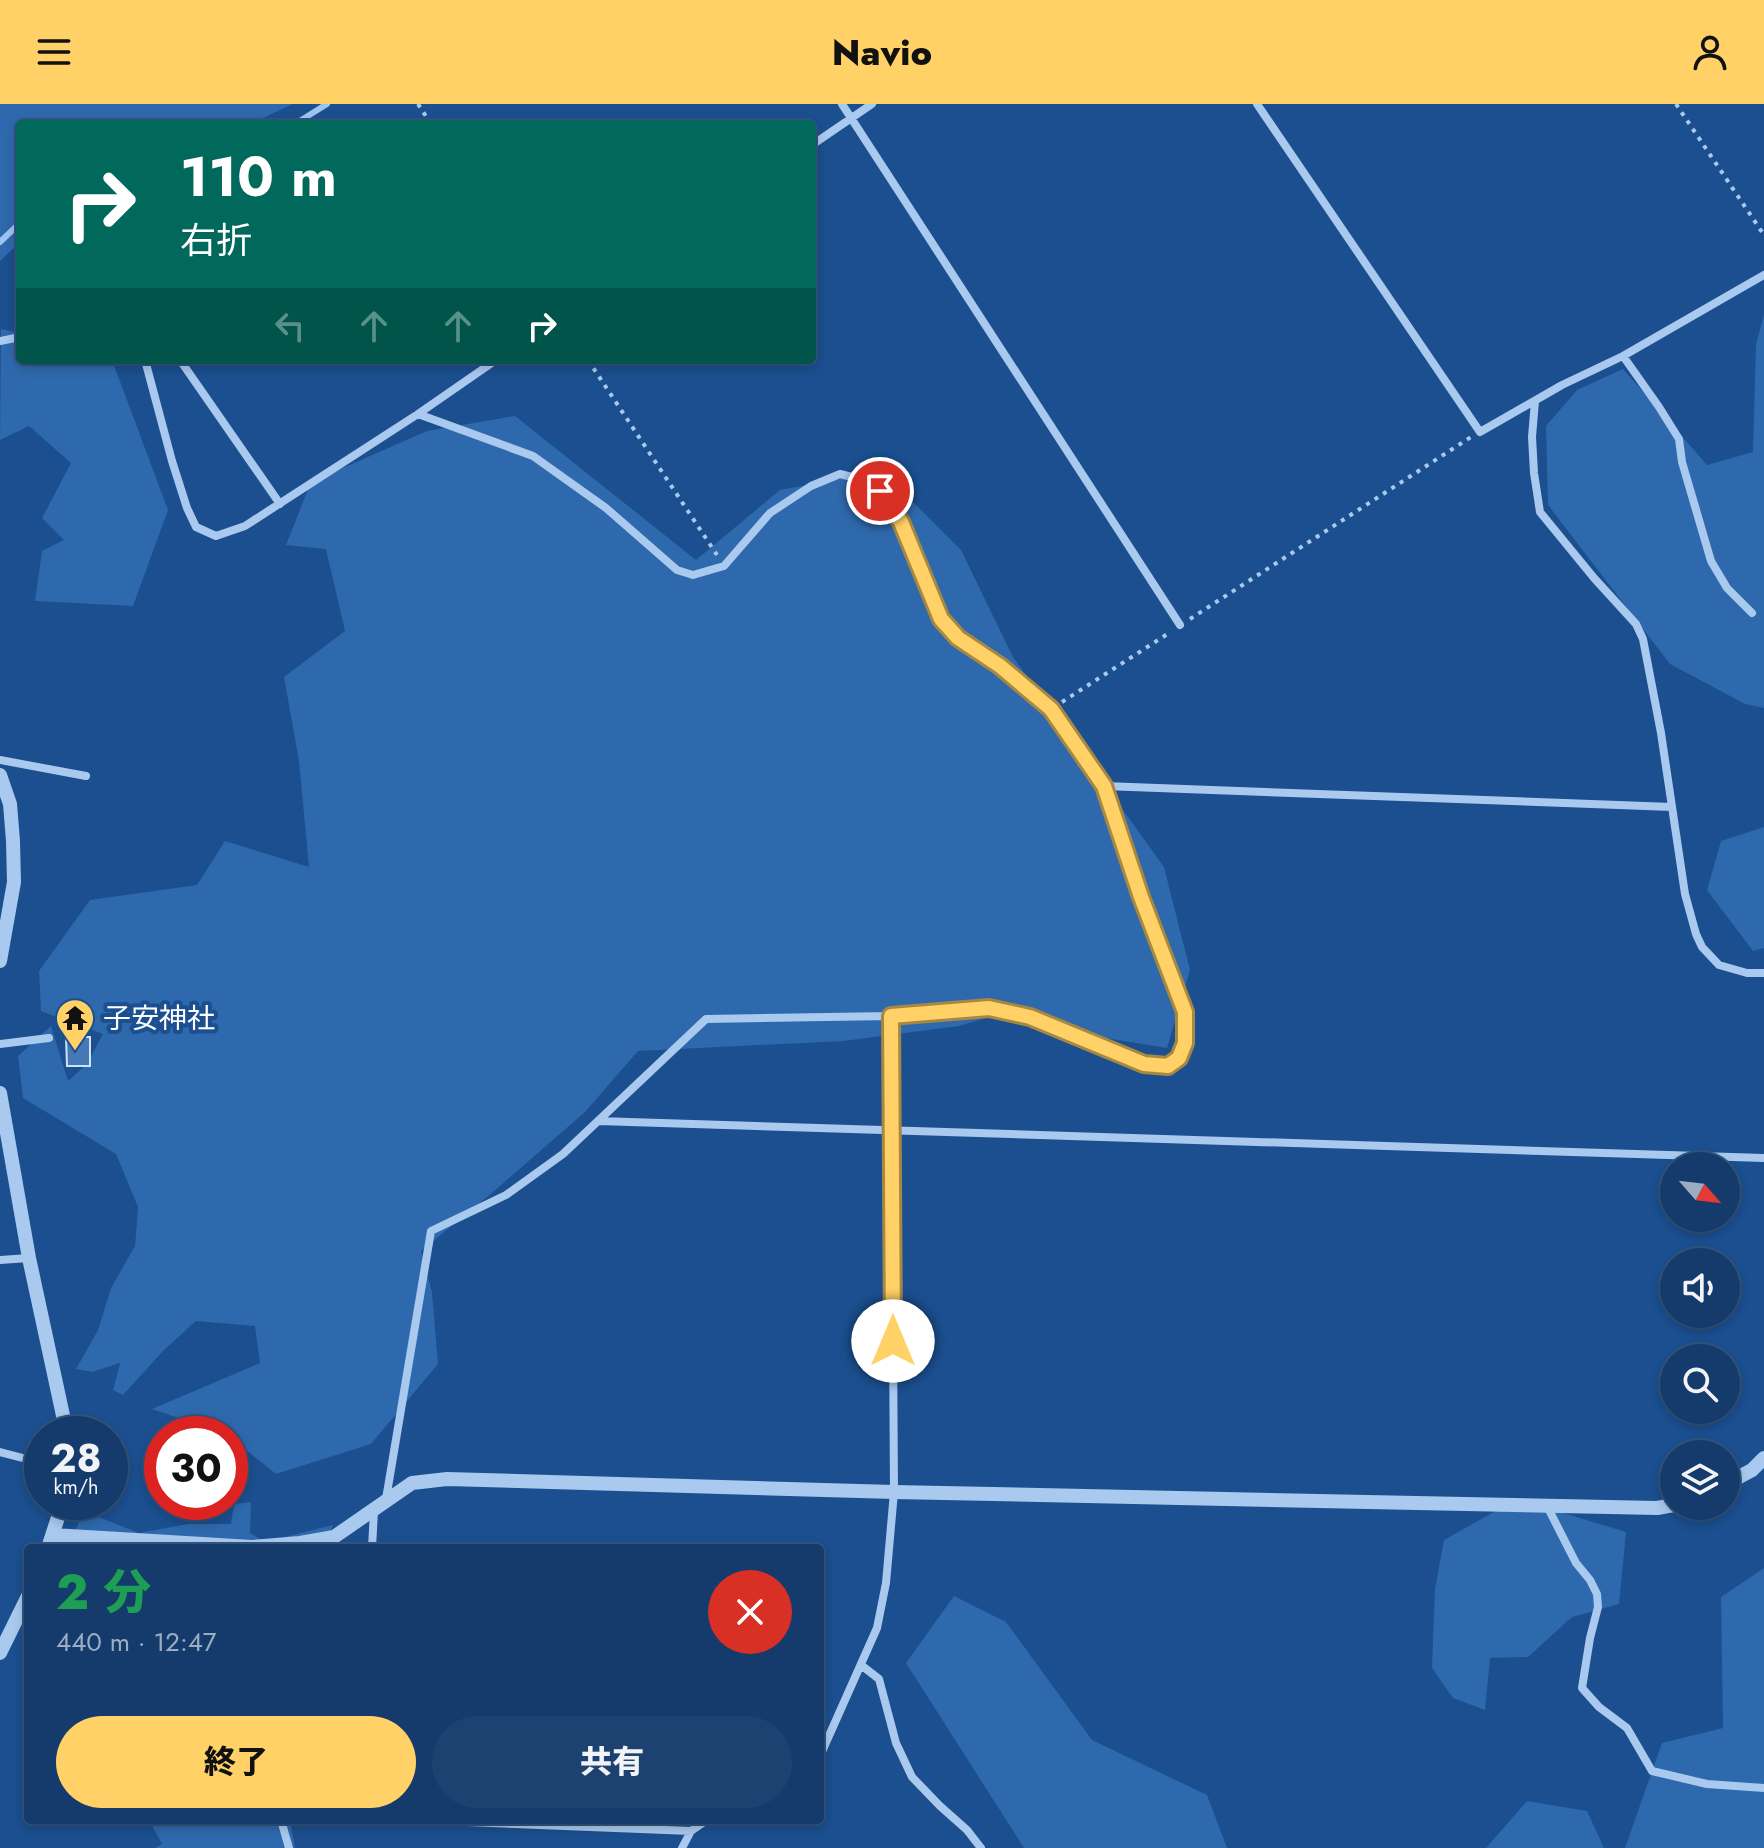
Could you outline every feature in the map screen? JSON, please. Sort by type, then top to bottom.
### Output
[{"type":"street","points":[[842,104],[1180,625]]},
{"type":"street","points":[[816,142],[872,104]]},
{"type":"street","points":[[1257,104],[1480,432],[1562,385],[1623,356],[1764,275]]},
{"type":"street","points":[[1623,356],[1679,439],[1682,462],[1711,561],[1727,588],[1752,613]]},
{"type":"street","points":[[146,364],[187,508],[196,527],[216,536],[245,526],[490,364]]},
{"type":"street","points":[[183,364],[280,504]]},
{"type":"street","points":[[1535,401],[1532,437],[1540,512],[1636,624],[1643,639],[1661,733],[1685,894],[1696,934],[1702,947],[1719,965],[1747,973],[1764,973]]},
{"type":"street","points":[[373,1544],[431,1231],[506,1195],[563,1154],[706,1019],[891,1016],[989,1008],[1030,1017],[1144,1064],[1168,1066],[1179,1058],[1185,1043],[1185,1012],[1141,897],[1104,786],[1051,709],[1000,666],[958,638],[941,619],[901,522],[880,491],[860,479],[840,474],[811,486],[770,513],[724,566],[693,575],[677,570],[606,508],[533,456],[418,414]]},
{"type":"street","points":[[0,760],[86,776]]},
{"type":"street","points":[[0,775],[13,841],[14,882],[0,961]]},
{"type":"street","points":[[1104,786],[1672,807]]},
{"type":"street","points":[[824,1747],[877,1628],[886,1583],[894,1492],[891,1016]]},
{"type":"street","points":[[0,1044],[49,1038]]},
{"type":"street","points":[[0,1093],[29,1258],[63,1416]]},
{"type":"street","points":[[598,1121],[1764,1158]]},
{"type":"street","points":[[0,1260],[29,1258]]},
{"type":"street","points":[[0,1452],[24,1458]]},
{"type":"street","points":[[1740,1476],[1764,1458]]},
{"type":"street","points":[[288,1544],[334,1537],[412,1483],[447,1479],[894,1492],[1660,1507]]},
{"type":"street","points":[[1547,1506],[1576,1563],[1597,1594],[1598,1607],[1582,1688],[1599,1707],[1627,1728],[1652,1771],[1707,1784],[1764,1788]]},
{"type":"street","points":[[58,1520],[51,1542],[131,1544]]},
{"type":"street","points":[[0,1653],[24,1604]]},
{"type":"street","points":[[861,1665],[879,1679],[896,1743],[912,1777],[967,1830],[981,1848]]},
{"type":"street","points":[[282,1824],[289,1848]]},
{"type":"street","points":[[517,1824],[691,1831]]},
{"type":"street","points":[[682,1848],[691,1831],[701,1824]]},
{"type":"path","points":[[1676,104],[1764,235]]},
{"type":"path","points":[[591,364],[724,566]]},
{"type":"path","points":[[1051,709],[1480,432]]},
{"type":"shaded area","points":[[0,104],[293,104],[259,120],[16,120],[16,246],[0,261]]},
{"type":"shaded area","points":[[1764,315],[1764,708],[1745,704],[1670,664],[1548,505],[1546,426],[1577,390],[1623,369],[1707,465],[1753,452],[1756,344]]},
{"type":"shaded area","points":[[1,329],[16,332],[16,364],[113,364],[168,510],[133,606],[35,601],[42,551],[64,540],[42,518],[71,463],[29,426],[0,440]]},
{"type":"shaded area","points":[[515,416],[696,560],[780,490],[882,471],[961,550],[1013,657],[1164,867],[1190,970],[1167,1048],[1081,1034],[1016,1009],[959,1026],[843,1041],[638,1051],[585,1112],[421,1251],[432,1292],[438,1364],[371,1444],[276,1474],[248,1451],[248,1416],[172,1416],[152,1409],[260,1363],[255,1326],[196,1321],[163,1351],[123,1395],[113,1390],[120,1363],[92,1372],[76,1369],[98,1330],[111,1288],[135,1246],[138,1207],[116,1154],[23,1098],[18,1056],[51,1026],[68,1081],[87,1064],[103,1034],[41,1011],[39,971],[90,900],[197,885],[225,841],[309,867],[299,761],[284,677],[345,631],[326,549],[286,545],[311,482],[427,431]]},
{"type":"shaded area","points":[[1764,827],[1764,948],[1753,951],[1707,890],[1721,841]]},
{"type":"shaded area","points":[[1517,1499],[1626,1532],[1619,1604],[1572,1617],[1528,1657],[1490,1658],[1485,1710],[1453,1698],[1432,1668],[1435,1589],[1444,1540]]},
{"type":"shaded area","points":[[248,1502],[251,1502],[250,1533],[265,1542],[333,1525],[326,1544],[71,1544],[80,1520],[106,1520],[139,1533],[188,1524],[231,1524],[232,1520],[248,1520]]},
{"type":"shaded area","points":[[1764,1568],[1764,1848],[1625,1848],[1662,1743],[1723,1728],[1721,1597]]},
{"type":"shaded area","points":[[954,1596],[1006,1622],[1092,1740],[1207,1795],[1227,1848],[1024,1848],[906,1663]]},
{"type":"shaded area","points":[[1527,1801],[1587,1811],[1604,1848],[1486,1848]]},
{"type":"shaded area","points":[[151,1824],[291,1824],[295,1848],[155,1848],[162,1844]]},
{"type":"building","points":[[66,1037],[90,1037],[90,1066],[67,1066]]},
{"type":"waterway","points":[[301,120],[327,104]]},
{"type":"waterway","points":[[0,242],[16,227]]},
{"type":"place","name":"子安神社","points":[[75,1052]]},
{"type":"route","points":[[880,491],[901,522],[941,619],[958,638],[1000,666],[1051,709],[1104,786],[1141,897],[1185,1012],[1185,1043],[1179,1058],[1168,1066],[1144,1064],[1030,1017],[989,1008],[891,1016],[893,1341]]}]
